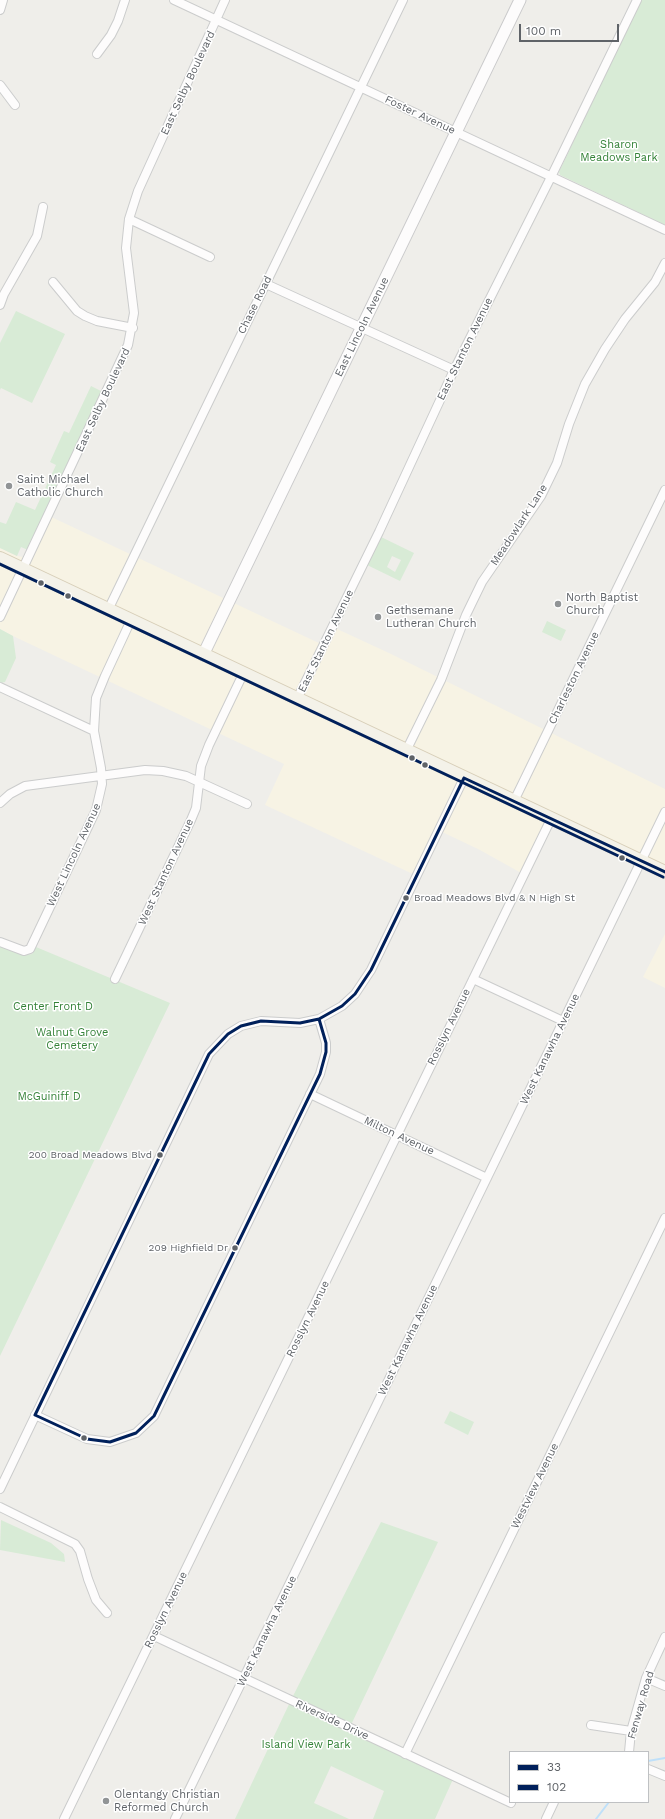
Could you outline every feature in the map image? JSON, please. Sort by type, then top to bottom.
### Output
[{"type":"main road","name":"East Lincoln Avenue","points":[[203,655],[520,0]]},
{"type":"main road","points":[[0,558],[665,872]]},
{"type":"street","points":[[0,10],[3,0]]},
{"type":"street","points":[[97,54],[111,35],[118,21],[125,0]]},
{"type":"street","name":"Foster Avenue","points":[[174,0],[665,230]]},
{"type":"street","name":"East Selby Boulevard","points":[[0,617],[122,362],[133,328],[134,313],[126,248],[129,219],[138,191],[225,0]]},
{"type":"street","name":"Chase Road","points":[[108,610],[403,0]]},
{"type":"street","name":"East Stanton Avenue","points":[[297,699],[376,538],[454,370],[551,177],[637,0]]},
{"type":"street","points":[[0,85],[15,105]]},
{"type":"street","points":[[0,305],[4,294],[37,236],[43,207]]},
{"type":"street","points":[[129,219],[210,257]]},
{"type":"street","name":"Meadowlark Lane","points":[[406,751],[441,680],[466,615],[482,582],[537,502],[548,483],[557,463],[569,424],[585,384],[605,349],[625,319],[655,282],[665,263]]},
{"type":"street","points":[[53,282],[77,311],[85,316],[97,321],[133,328]]},
{"type":"street","points":[[266,284],[454,370]]},
{"type":"street","name":"Charleston Avenue","points":[[514,801],[665,490]]},
{"type":"street","name":"West Lincoln Avenue","points":[[0,942],[24,951],[30,949],[96,810],[101,791],[101,776],[94,731],[94,715],[100,687],[130,620]]},
{"type":"street","name":"West Stanton Avenue","points":[[115,979],[191,820],[196,808],[198,781],[201,766],[209,745],[243,674]]},
{"type":"street","points":[[0,687],[94,731]]},
{"type":"street","points":[[0,803],[10,794],[25,786],[144,770],[163,771],[198,781],[247,804]]},
{"type":"street","points":[[0,1489],[209,1054],[228,1034],[249,1023],[261,1021],[300,1022],[319,1019],[349,1000],[367,978],[464,778]]},
{"type":"street","name":"West Kanawha Avenue","points":[[175,1819],[665,812]]},
{"type":"street","name":"Rosslyn Avenue","points":[[64,1819],[551,819]]},
{"type":"street","points":[[473,979],[563,1022]]},
{"type":"street","points":[[35,1415],[87,1440],[110,1442],[136,1433],[154,1416],[310,1094],[323,1063],[326,1052],[324,1033],[319,1019]]},
{"type":"street","name":"Milton Avenue","points":[[310,1094],[487,1178]]},
{"type":"street","name":"Westview Avenue","points":[[405,1754],[665,1218]]},
{"type":"street","points":[[0,1507],[75,1544],[80,1551],[96,1600],[107,1613]]},
{"type":"street","name":"Riverside Drive","points":[[154,1636],[509,1802]]},
{"type":"street","name":"Fenway Road","points":[[629,1751],[631,1731],[646,1678],[665,1637]]},
{"type":"street","points":[[646,1678],[665,1686]]},
{"type":"street","points":[[591,1726],[631,1731]]},
{"type":"street","points":[[649,1770],[665,1776]]},
{"type":"street","points":[[546,1819],[554,1803]]},
{"type":"shaded area","points":[[45,514],[323,645],[335,628],[389,653],[665,789],[665,873],[550,818],[523,874],[480,850],[438,830],[415,875],[265,805],[284,764],[0,629],[0,548],[17,556],[23,557]]},
{"type":"shaded area","points":[[665,934],[665,988],[643,977]]},
{"type":"green space","name":"Sharon Meadows Park","points":[[641,0],[665,0],[665,225],[560,175],[559,172]]},
{"type":"green space","points":[[16,311],[65,334],[32,403],[1,388],[0,390],[0,343]]},
{"type":"green space","points":[[91,386],[103,392],[28,550],[21,547],[17,556],[0,548],[0,522],[6,524],[16,502],[35,510],[56,465],[50,462],[64,431],[69,433]]},
{"type":"green space","points":[[379,536],[414,553],[400,581],[365,564]],"holes":[[[392,556],[401,560],[395,572],[387,567]]]},
{"type":"green space","points":[[547,621],[566,630],[561,641],[542,632]]},
{"type":"green space","points":[[0,629],[13,636],[16,658],[5,682],[0,683]]},
{"type":"green space","name":"Walnut Grove Cemetery","points":[[0,945],[24,955],[32,954],[36,947],[170,1003],[0,1356]]},
{"type":"green space","points":[[450,1411],[474,1422],[468,1435],[444,1423]]},
{"type":"green space","points":[[1,1520],[51,1543],[64,1554],[65,1562],[0,1550]]},
{"type":"green space","name":"Island View Park","points":[[381,1522],[438,1542],[350,1727],[454,1777],[435,1819],[373,1819],[384,1791],[331,1766],[314,1803],[349,1819],[235,1819],[291,1700]]},
{"type":"waterway","points":[[649,1761],[665,1758]]},
{"type":"waterway","points":[[596,1819],[608,1803]]},
{"type":"transit line","name":"102","points":[[0,564],[663,877]]},
{"type":"transit line","name":"33","points":[[464,778],[665,872]]},
{"type":"transit line","name":"33","points":[[35,1415],[209,1054],[228,1034],[241,1026],[261,1021],[300,1023],[319,1019],[342,1006],[355,994],[371,970],[464,778]]},
{"type":"transit line","name":"33","points":[[35,1415],[87,1439],[110,1442],[136,1433],[154,1416],[320,1074],[326,1052],[326,1043],[319,1019]]},
{"type":"place","name":"Saint Michael Catholic Church","points":[[9,486]]},
{"type":"place","name":"North Baptist Church","points":[[558,604]]},
{"type":"place","name":"Gethsemane Lutheran Church","points":[[378,617]]},
{"type":"place","name":"Broad Meadows Blvd & N High St","points":[[406,898]]},
{"type":"place","name":"200 Broad Meadows Blvd","points":[[160,1155]]},
{"type":"place","name":"209 Highfield Dr","points":[[235,1248]]},
{"type":"place","name":"Olentangy Christian Reformed Church","points":[[106,1801]]},
{"type":"park label","name":"Center Front D","points":[[53,1007]]},
{"type":"park label","name":"McGuiniff D","points":[[49,1097]]}]
